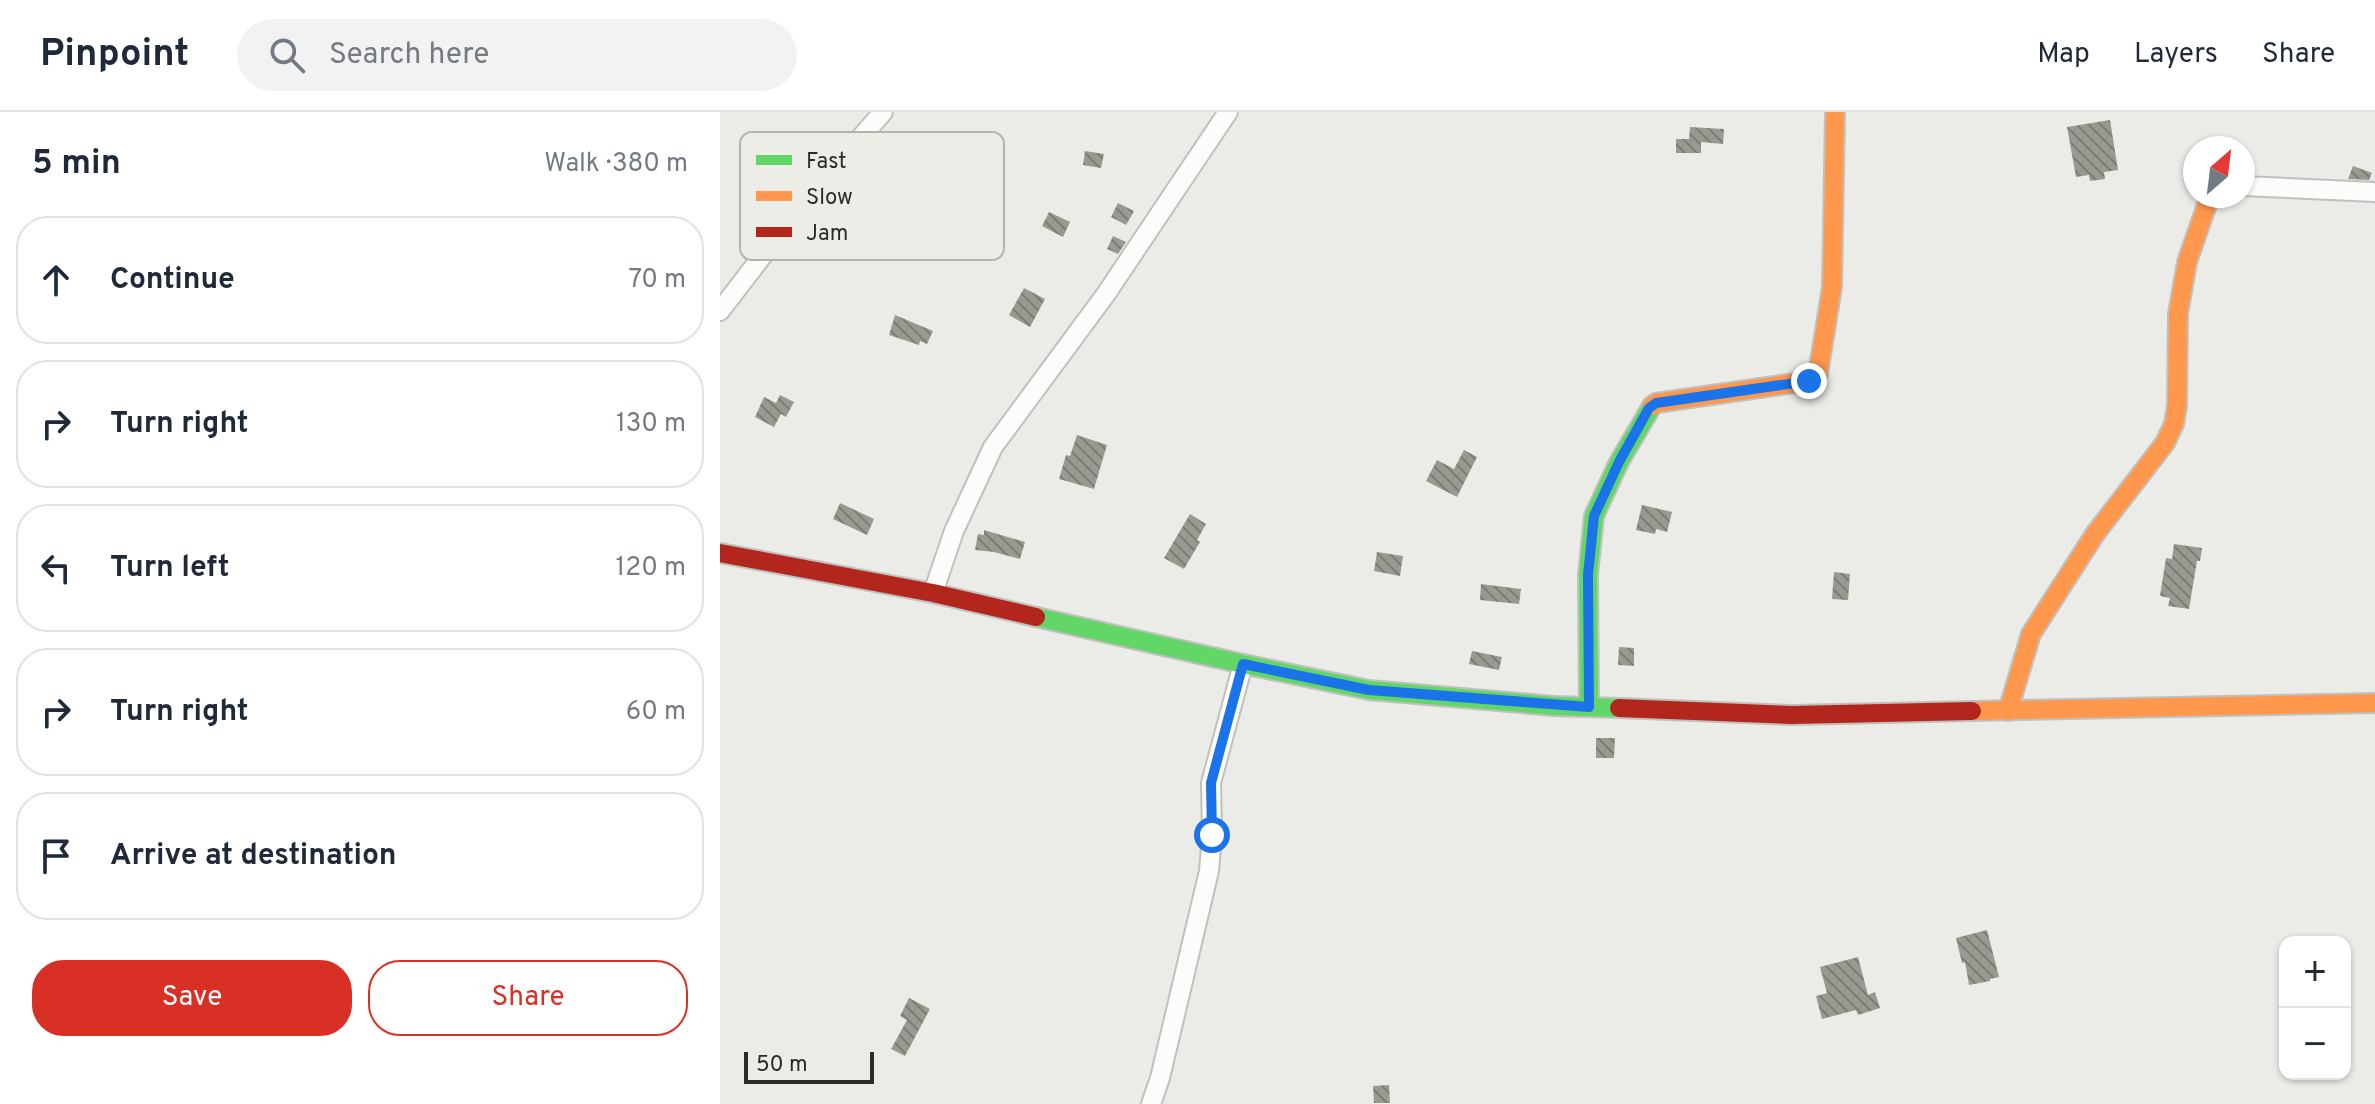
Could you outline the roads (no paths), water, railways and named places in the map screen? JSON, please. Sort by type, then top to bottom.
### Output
[{"type":"street","points":[[866,132],[883,112]]},
{"type":"street","points":[[933,593],[954,531],[993,447],[1106,294],[1228,112]]},
{"type":"street","points":[[1589,707],[1588,575],[1594,516],[1649,408],[1656,403],[1809,381],[1818,374],[1832,287],[1835,112]]},
{"type":"street","points":[[2255,187],[2375,192]]},
{"type":"street","points":[[2008,711],[2031,634],[2095,534],[2165,443],[2174,424],[2178,314],[2187,262],[2206,208]]},
{"type":"street","points":[[720,311],[759,260]]},
{"type":"street","points":[[720,553],[933,593],[1369,690],[1589,707],[1792,715],[2375,703]]},
{"type":"street","points":[[1151,1104],[1160,1078],[1206,884],[1212,835],[1211,783],[1243,664]]}]
